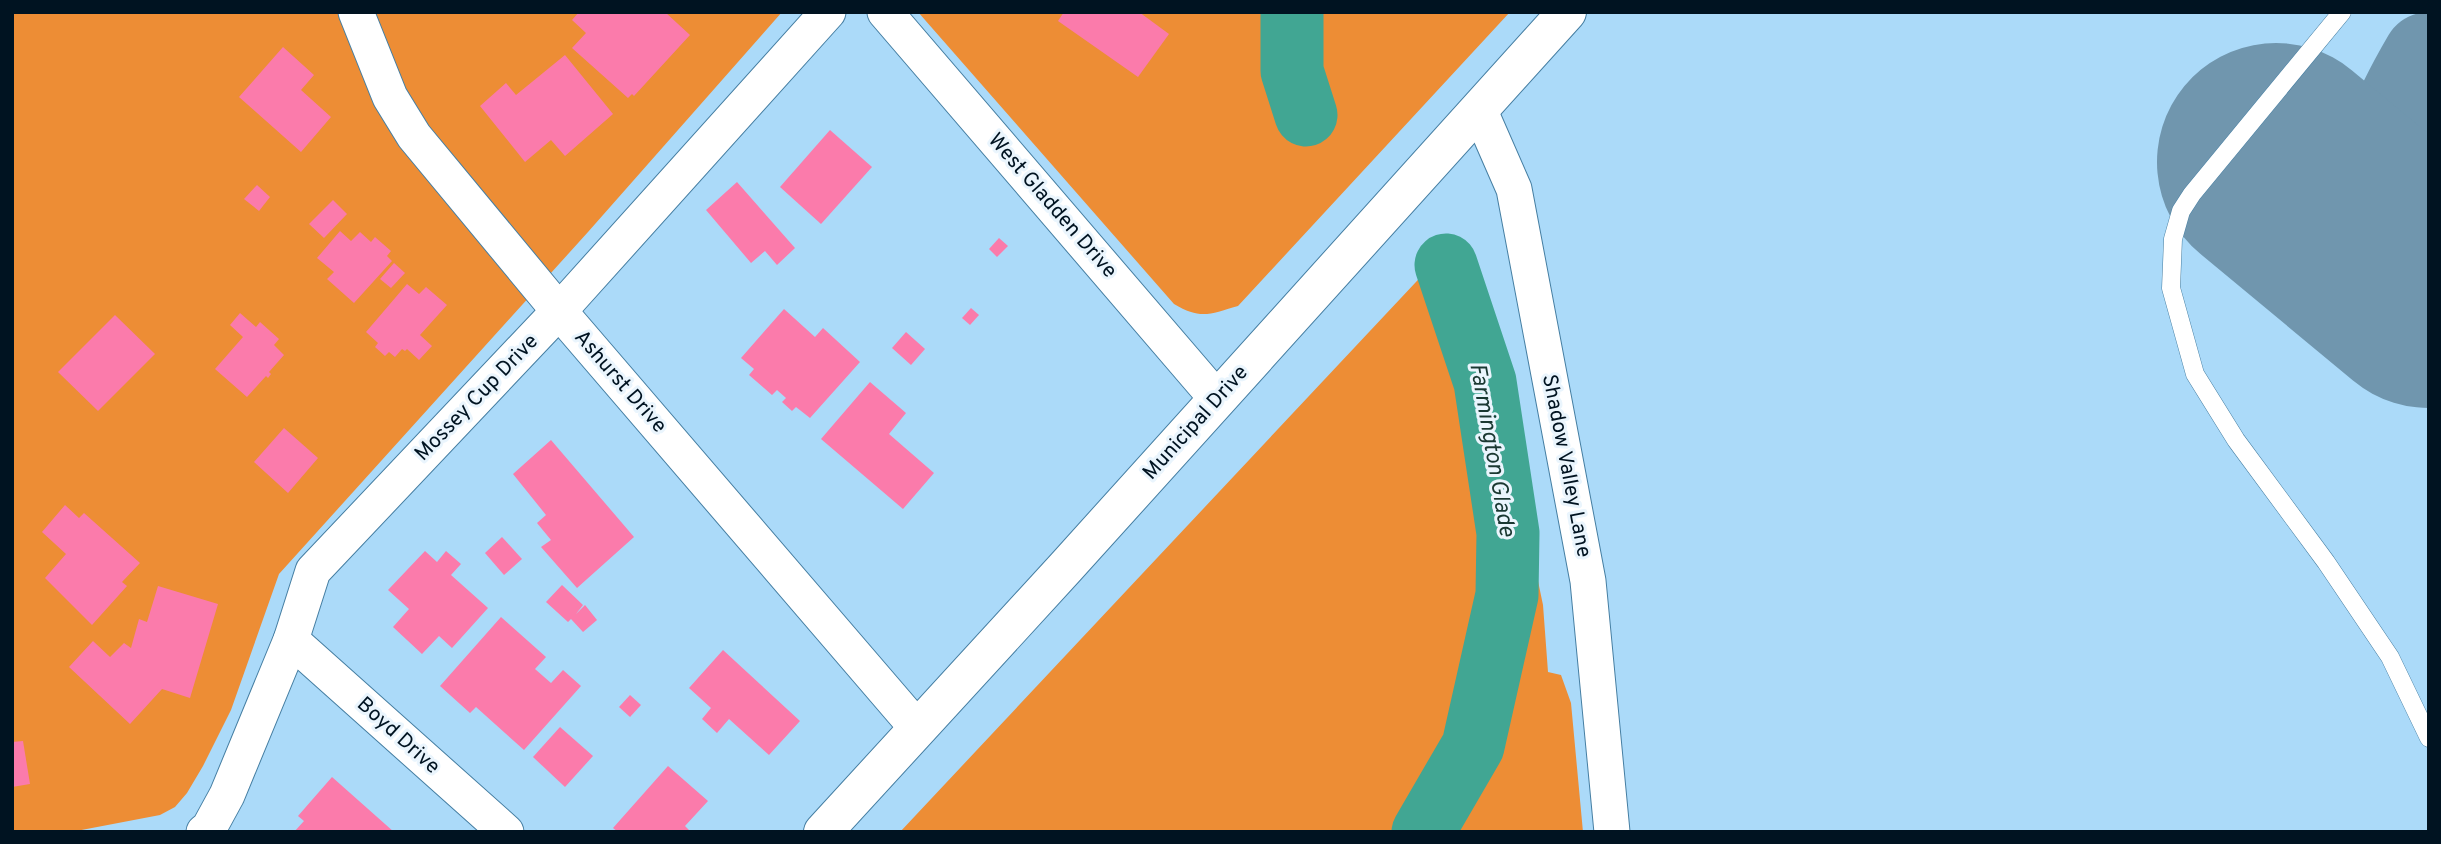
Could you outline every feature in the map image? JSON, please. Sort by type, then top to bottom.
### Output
[{"type":"main road","name":"Municipal Drive","points":[[823,832],[1218,400],[1567,12]]},
{"type":"street","name":"Ashurst Drive","points":[[356,12],[390,97],[414,136],[559,311],[918,729]]},
{"type":"street","name":"Mossey Cup Drive","points":[[204,832],[209,828],[227,795],[291,640],[313,571],[559,311],[828,12]]},
{"type":"street","name":"West Gladden Drive","points":[[885,12],[1218,400]]},
{"type":"street","name":"Shadow Valley Lane","points":[[1479,109],[1514,189],[1588,581],[1612,832]]},
{"type":"street","name":"Boyd Drive","points":[[291,640],[506,832]]},
{"type":"lane","points":[[2342,12],[2209,173],[2181,211],[2173,239],[2171,288],[2195,374],[2236,440],[2326,562],[2390,657],[2429,738]]},
{"type":"shaded area","points":[[12,12],[782,12],[588,232],[279,574],[231,710],[203,766],[175,807],[160,815],[71,832],[12,832]]},
{"type":"shaded area","points":[[918,12],[1284,12],[1285,60],[1300,118],[1313,112],[1304,84],[1304,59],[1297,12],[1510,12],[1238,306],[1199,314],[1174,304]]},
{"type":"shaded area","points":[[1446,250],[1475,279],[1543,605],[1548,672],[1561,675],[1571,703],[1583,832],[1435,832],[1479,759],[1500,682],[1515,591],[1519,547],[1487,371],[1472,307],[1462,277],[1450,261],[1441,271],[1484,441],[1500,529],[1500,576],[1492,631],[1465,740],[1405,832],[900,832]]},
{"type":"building","points":[[579,12],[665,12],[690,35],[634,96],[632,94],[628,98],[572,48],[586,33],[572,20]]},
{"type":"building","points":[[1064,12],[1139,12],[1169,34],[1138,77],[1058,21]]},
{"type":"building","points":[[283,47],[314,75],[301,90],[331,117],[301,152],[239,97]]},
{"type":"building","points":[[565,55],[613,114],[565,156],[551,140],[525,162],[480,106],[506,83],[516,95]]},
{"type":"building","points":[[830,130],[872,167],[821,224],[780,187]]},
{"type":"building","points":[[737,182],[795,248],[777,265],[765,251],[751,263],[706,210]]},
{"type":"building","points":[[257,185],[270,197],[259,211],[244,199]]},
{"type":"building","points":[[333,200],[347,214],[324,238],[309,224]]},
{"type":"building","points":[[340,231],[351,241],[360,232],[371,242],[375,237],[391,251],[387,256],[392,261],[354,303],[327,279],[334,272],[317,258]]},
{"type":"building","points":[[999,238],[1008,246],[997,257],[989,249]]},
{"type":"building","points":[[394,263],[405,273],[391,288],[380,279]]},
{"type":"building","points":[[407,284],[419,294],[426,287],[447,305],[420,335],[432,346],[419,360],[407,349],[402,349],[395,357],[389,352],[385,356],[375,347],[378,343],[366,332]]},
{"type":"building","points":[[971,308],[979,315],[970,325],[962,318]]},
{"type":"building","points":[[784,309],[815,337],[823,328],[860,362],[810,418],[796,407],[792,411],[782,402],[786,398],[777,390],[772,395],[749,375],[754,369],[741,358]]},
{"type":"building","points":[[240,313],[256,327],[260,322],[279,339],[274,345],[284,355],[269,372],[271,374],[268,378],[266,376],[247,397],[215,369],[243,337],[230,325]]},
{"type":"building","points":[[115,315],[155,354],[98,411],[58,372]]},
{"type":"building","points":[[906,332],[925,349],[911,365],[892,348]]},
{"type":"building","points":[[870,382],[906,413],[889,434],[934,473],[903,509],[821,439]]},
{"type":"building","points":[[284,428],[318,458],[288,493],[254,462]]},
{"type":"building","points":[[551,440],[634,537],[577,588],[541,547],[551,540],[537,523],[546,515],[513,474]]},
{"type":"building","points":[[65,505],[79,518],[84,513],[140,563],[122,582],[127,586],[92,625],[45,578],[66,554],[42,532]]},
{"type":"building","points":[[502,537],[522,559],[504,575],[485,553]]},
{"type":"building","points":[[425,551],[437,562],[446,551],[461,564],[451,575],[488,608],[452,648],[439,636],[422,654],[393,627],[409,609],[388,590]]},
{"type":"building","points":[[562,585],[583,605],[576,614],[585,605],[597,620],[583,632],[571,619],[568,622],[546,602]]},
{"type":"building","points":[[158,586],[218,604],[190,698],[162,689],[130,724],[69,667],[93,641],[110,657],[124,643],[131,648],[139,619],[147,622]]},
{"type":"building","points":[[501,617],[546,657],[535,669],[551,683],[563,670],[581,686],[524,750],[476,707],[470,713],[440,686]]},
{"type":"building","points":[[723,650],[800,721],[769,755],[729,719],[717,733],[702,719],[711,708],[689,688]]},
{"type":"building","points":[[630,695],[641,705],[630,717],[619,707]]},
{"type":"building","points":[[560,727],[593,756],[565,787],[533,757]]},
{"type":"building","points":[[23,741],[30,784],[12,787],[12,742]]},
{"type":"building","points":[[668,766],[708,801],[685,826],[691,832],[618,832],[613,828]]},
{"type":"building","points":[[332,777],[394,832],[294,832],[304,821],[298,816]]},
{"type":"waterway","name":"Farmington Glade","points":[[1292,12],[1292,71],[1306,115]]},
{"type":"waterway","name":"Farmington Glade","points":[[1423,832],[1473,746],[1507,595],[1508,533],[1485,382],[1446,265]]},
{"type":"taxiway","points":[[2429,59],[2409,95],[2391,138],[2384,160],[2379,203],[2383,222],[2397,247],[2429,282]]},
{"type":"runway","points":[[2276,162],[2429,289]]}]
